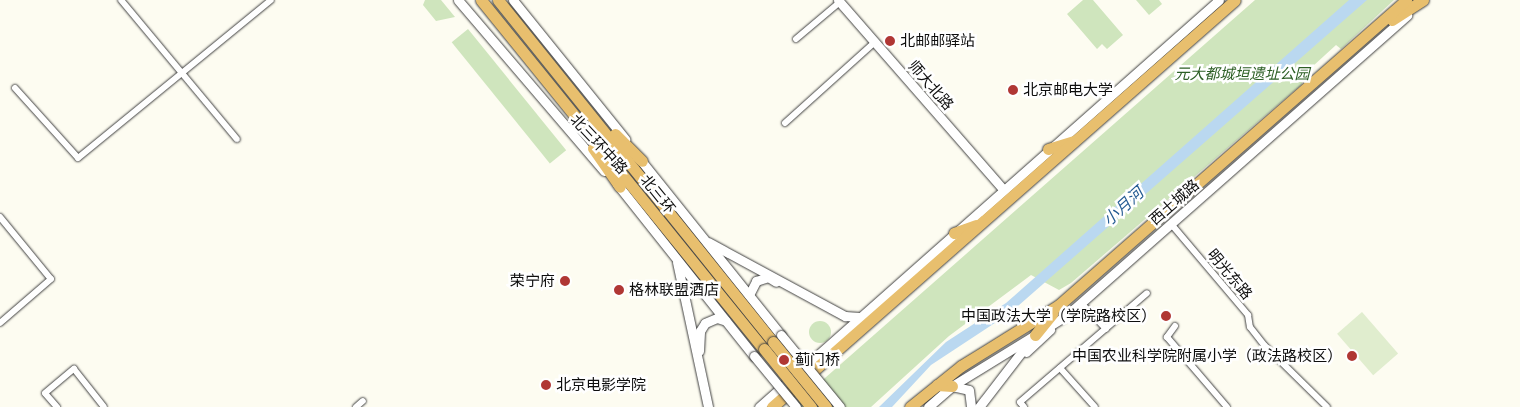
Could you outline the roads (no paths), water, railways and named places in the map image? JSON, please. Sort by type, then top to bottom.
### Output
[{"type":"highway","name":"北三环","points":[[481,0],[768,345],[826,407]]},
{"type":"highway","name":"北三环","points":[[498,0],[573,92],[768,345],[811,407]]},
{"type":"highway","points":[[772,407],[1235,0]]},
{"type":"highway","points":[[910,407],[936,385],[1059,305],[1366,38],[1406,0]]},
{"type":"highway","points":[[1366,38],[1424,0]]},
{"type":"highway","points":[[533,63],[620,187]]},
{"type":"highway","points":[[573,92],[642,161]]},
{"type":"highway","points":[[1048,149],[1078,140]]},
{"type":"highway","points":[[954,234],[982,223]]},
{"type":"highway","points":[[1035,335],[1059,305]]},
{"type":"highway","points":[[842,346],[843,332]]},
{"type":"highway","points":[[936,385],[952,386]]},
{"type":"street","points":[[121,0],[237,139]]},
{"type":"street","points":[[15,88],[78,158],[270,0]]},
{"type":"street","name":"北三环中路","points":[[458,0],[566,130],[620,187],[727,321],[768,345]]},
{"type":"street","name":"北三环中路","points":[[513,0],[749,295],[768,345]]},
{"type":"street","points":[[759,407],[1048,149],[1219,0]]},
{"type":"street","name":"西土城路","points":[[928,407],[952,386],[1066,316],[1172,225],[1424,0]]},
{"type":"street","points":[[796,39],[839,1]]},
{"type":"street","name":"师大北路","points":[[839,1],[1003,189]]},
{"type":"street","points":[[785,123],[875,42]]},
{"type":"street","points":[[0,217],[52,280],[0,324]]},
{"type":"street","name":"明光东路","points":[[1172,225],[1248,315],[1250,327],[1265,346],[1327,407]]},
{"type":"street","points":[[704,239],[845,316],[859,318]]},
{"type":"street","points":[[676,259],[708,407]]},
{"type":"street","points":[[749,295],[756,281],[768,277],[832,313],[844,322],[843,332]]},
{"type":"street","points":[[1024,407],[1020,402],[1147,293]]},
{"type":"street","points":[[1081,303],[1106,329]]},
{"type":"street","points":[[1002,374],[1066,316]]},
{"type":"street","points":[[712,407],[698,343],[700,331],[717,318],[727,321]]},
{"type":"street","points":[[1176,326],[1167,337],[1227,407]]},
{"type":"street","points":[[979,407],[1002,374],[1035,335]]},
{"type":"street","points":[[768,345],[796,407]]},
{"type":"street","points":[[768,345],[840,407]]},
{"type":"street","points":[[1060,368],[1095,407]]},
{"type":"street","points":[[57,407],[45,393],[74,369],[104,407]]},
{"type":"street","points":[[952,386],[969,390],[971,407]]},
{"type":"street","points":[[356,407],[363,401]]},
{"type":"water","name":"小月河","points":[[1349,0],[1367,0],[1010,313],[931,365],[892,407],[879,407],[946,342],[1006,303]]},
{"type":"place","name":"北邮邮驿站","points":[[890,41]]},
{"type":"place","name":"北京邮电大学","points":[[1013,90]]},
{"type":"place","name":"荣宁府","points":[[565,281]]},
{"type":"place","name":"格林联盟酒店","points":[[619,290]]},
{"type":"place","name":"中国政法大学（学院路校区）","points":[[1166,316]]},
{"type":"place","name":"中国农业科学院附属小学（政法路校区）","points":[[1352,356]]},
{"type":"place","name":"蓟门桥","points":[[784,360]]},
{"type":"place","name":"北京电影学院","points":[[546,385]]},
{"type":"park label","name":"元大都城垣遗址公园","points":[[1242,74]]}]
